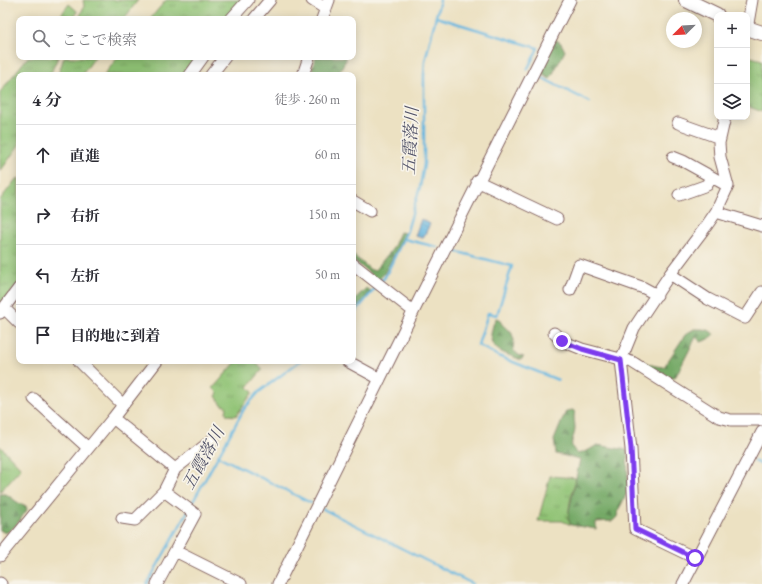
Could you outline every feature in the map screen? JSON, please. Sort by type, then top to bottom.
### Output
[{"type":"main road","points":[[686,0],[714,14]]},
{"type":"main road","points":[[750,29],[762,33]]},
{"type":"street","points":[[234,16],[248,0]]},
{"type":"street","points":[[257,16],[270,0]]},
{"type":"street","points":[[312,0],[326,9]]},
{"type":"street","points":[[278,584],[477,181],[570,0]]},
{"type":"street","points":[[750,12],[752,0]]},
{"type":"street","points":[[192,72],[201,60]]},
{"type":"street","points":[[213,72],[223,60]]},
{"type":"street","points":[[304,72],[308,60]]},
{"type":"street","points":[[695,558],[635,529],[631,448],[621,360],[634,328],[670,274],[716,212],[728,186],[720,157],[719,143],[724,120]]},
{"type":"street","points":[[678,123],[720,138]]},
{"type":"street","points":[[673,157],[728,186]]},
{"type":"street","points":[[679,195],[706,184],[711,177]]},
{"type":"street","points":[[477,181],[557,219]]},
{"type":"street","points":[[356,203],[370,211]]},
{"type":"street","points":[[716,212],[762,226]]},
{"type":"street","points":[[570,290],[579,265],[644,288],[657,295]]},
{"type":"street","points":[[356,266],[413,310]]},
{"type":"street","points":[[670,274],[708,299],[745,318],[762,292]]},
{"type":"street","points":[[16,292],[2,311],[16,321]]},
{"type":"street","points":[[554,333],[562,341],[582,349],[632,362],[719,417],[731,420],[762,420]]},
{"type":"street","points":[[82,364],[123,405]]},
{"type":"street","points":[[0,556],[113,418],[155,364]]},
{"type":"street","points":[[352,364],[380,379]]},
{"type":"street","points":[[34,399],[88,448]]},
{"type":"street","points":[[113,418],[175,469]]},
{"type":"street","points":[[683,584],[695,558],[762,432]]},
{"type":"street","points":[[122,518],[135,520],[164,491],[175,469],[212,440]]},
{"type":"street","points":[[157,584],[195,514],[164,491]]},
{"type":"street","points":[[175,551],[241,584]]},
{"type":"green space","points":[[83,0],[138,0],[126,16],[80,16],[84,6]]},
{"type":"green space","points":[[166,0],[242,0],[228,16],[153,16]]},
{"type":"green space","points":[[69,4],[77,11],[75,16],[60,16]]},
{"type":"green space","points":[[555,39],[561,43],[565,51],[550,79],[540,73],[539,69]]},
{"type":"green space","points":[[750,57],[762,60],[762,112],[750,107]]},
{"type":"green space","points":[[26,60],[57,60],[51,72],[16,72]]},
{"type":"green space","points":[[63,60],[93,60],[84,72],[59,72]]},
{"type":"green space","points":[[116,60],[196,60],[188,72],[106,72]]},
{"type":"green space","points":[[315,60],[346,60],[339,72],[316,72],[312,69]]},
{"type":"green space","points":[[16,72],[16,149],[0,172],[0,92]]},
{"type":"green space","points":[[16,179],[16,287],[0,307],[0,200]]},
{"type":"green space","points":[[400,232],[405,233],[384,274],[378,280],[356,262],[356,258],[371,270],[375,270],[393,248]]},
{"type":"green space","points":[[366,288],[371,292],[356,309],[356,298]]},
{"type":"green space","points":[[496,318],[499,319],[507,329],[511,331],[514,340],[513,350],[520,356],[524,357],[521,360],[501,352],[493,345],[491,334]]},
{"type":"green space","points":[[694,329],[708,330],[714,335],[701,342],[696,337],[676,376],[669,381],[633,359],[634,357],[638,356],[643,361],[650,364],[664,367],[685,335]]},
{"type":"green space","points":[[234,364],[257,364],[263,369],[248,387],[253,392],[236,416],[227,415],[227,407],[221,404],[216,396],[218,393],[213,388]]},
{"type":"green space","points":[[573,410],[575,412],[575,432],[572,447],[578,454],[597,445],[627,450],[627,493],[618,511],[617,517],[613,521],[596,522],[596,529],[571,525],[568,518],[580,459],[556,454],[554,440],[566,411]]},
{"type":"green space","points":[[0,446],[21,468],[0,492]]},
{"type":"green space","points":[[550,476],[576,478],[569,507],[569,519],[571,525],[562,521],[538,521]]},
{"type":"green space","points":[[0,494],[6,494],[20,504],[26,506],[27,510],[15,527],[9,532],[5,533],[0,530]]},
{"type":"water","points":[[421,219],[430,224],[423,238],[415,236]]},
{"type":"waterway","name":"五霞落川","points":[[380,282],[385,277],[407,231],[420,187],[424,164],[425,61],[440,0]]},
{"type":"waterway","points":[[436,17],[538,48],[527,70]]},
{"type":"waterway","points":[[538,76],[590,102]]},
{"type":"waterway","points":[[404,239],[437,247]]},
{"type":"waterway","points":[[450,250],[512,266],[497,315],[488,313],[478,345],[498,356],[558,380]]},
{"type":"waterway","name":"五霞落川","points":[[356,311],[377,286]]},
{"type":"waterway","name":"五霞落川","points":[[190,507],[244,409],[259,392],[296,364]]},
{"type":"waterway","points":[[218,456],[311,503]]},
{"type":"waterway","points":[[754,461],[762,465]]},
{"type":"waterway","points":[[323,509],[473,584]]},
{"type":"waterway","name":"五霞落川","points":[[147,584],[188,511]]},
{"type":"route","points":[[562,341],[582,349],[621,360],[631,448],[635,529],[695,558]]}]
